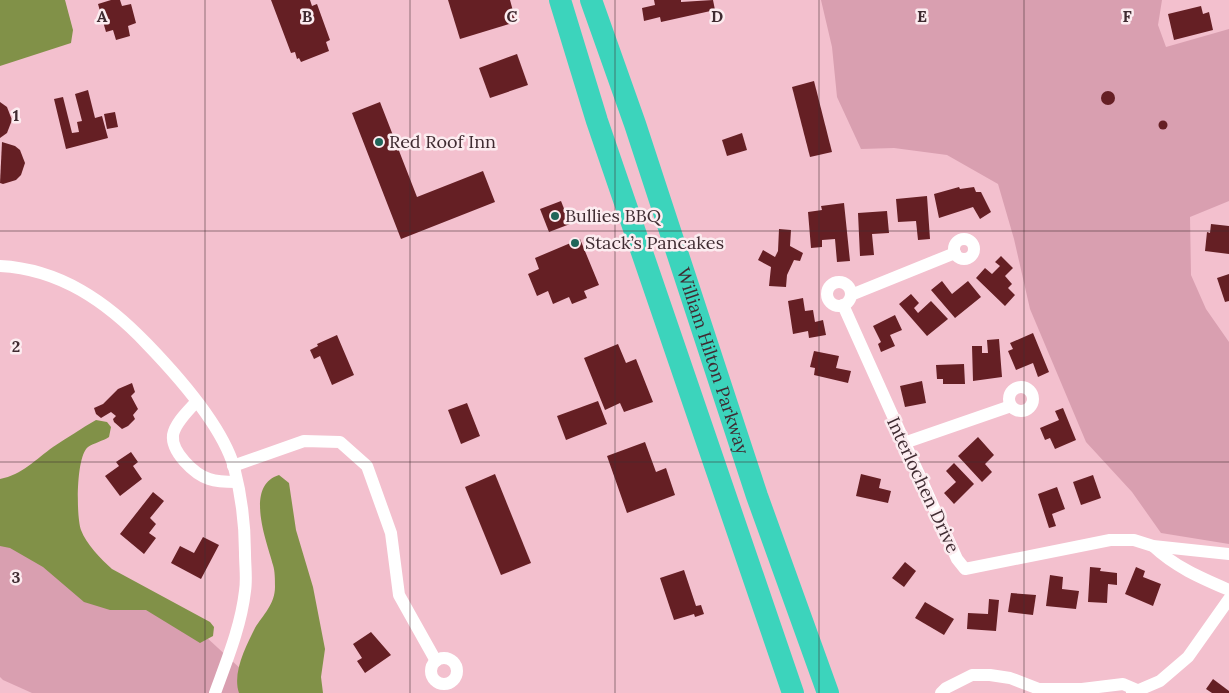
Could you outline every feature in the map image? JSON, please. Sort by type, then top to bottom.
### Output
[{"type":"highway","name":"William Hilton Parkway","points":[[560,0],[601,135],[793,693]]},
{"type":"highway","name":"William Hilton Parkway","points":[[592,5],[757,496],[828,693]]},
{"type":"street","points":[[843,306],[850,299],[851,295],[955,253]]},
{"type":"street","points":[[0,266],[45,274],[80,288],[110,308],[170,369],[218,432],[233,466],[245,532],[245,591],[232,645],[215,693]]},
{"type":"street","name":"Interlochen Drive","points":[[851,295],[851,290],[844,283],[835,282],[828,288],[827,298],[833,305],[843,306],[858,335],[874,378],[957,559],[965,569],[1110,540],[1134,540],[1153,546],[1229,554]]},
{"type":"street","points":[[196,402],[176,427],[173,435],[175,444],[182,458],[207,478],[236,482]]},
{"type":"street","points":[[904,443],[1011,406]]},
{"type":"street","points":[[233,466],[304,441],[340,442],[367,466],[392,533],[399,595],[436,661]]},
{"type":"street","name":"Interlochen Drive","points":[[1153,546],[1166,559],[1229,590]]},
{"type":"street","points":[[940,693],[972,675],[1010,678],[1039,688],[1082,689],[1123,684],[1135,692],[1160,682],[1188,657],[1229,599]]},
{"type":"shaded area","points":[[0,0],[65,0],[73,30],[71,43],[0,66]]},
{"type":"shaded area","points":[[821,0],[1162,0],[1158,25],[1166,47],[1229,29],[1229,201],[1190,217],[1191,275],[1206,309],[1229,342],[1229,544],[1161,533],[1132,492],[1086,442],[1030,309],[1014,239],[998,184],[947,155],[894,148],[861,149],[837,97],[832,47]]},
{"type":"shaded area","points":[[96,420],[107,422],[111,427],[109,437],[88,447],[81,462],[78,512],[83,535],[94,551],[112,569],[210,622],[214,627],[213,636],[200,643],[146,610],[110,610],[84,602],[43,567],[10,548],[0,546],[0,479],[22,470],[53,447]]},
{"type":"shaded area","points":[[279,475],[289,483],[296,530],[313,587],[325,649],[321,677],[323,693],[239,693],[237,685],[237,677],[244,651],[255,628],[273,599],[274,570],[263,529],[260,502],[262,490],[268,481]]},
{"type":"shaded area","points":[[0,502],[192,624],[267,693],[32,693],[3,680],[0,677]]},
{"type":"building","points":[[111,0],[120,0],[122,6],[131,4],[136,23],[128,26],[130,36],[116,40],[113,30],[106,32],[98,4]]},
{"type":"building","points":[[271,0],[310,0],[312,6],[317,4],[330,40],[326,42],[329,51],[301,62],[299,58],[297,59],[295,52],[291,53]]},
{"type":"building","points":[[448,0],[510,0],[516,22],[460,39]]},
{"type":"building","points":[[654,0],[681,0],[681,2],[713,0],[715,10],[661,22],[660,17],[644,21],[642,8],[655,5]]},
{"type":"building","points":[[1201,6],[1203,14],[1209,12],[1213,30],[1174,40],[1168,14]]},
{"type":"building","points":[[517,54],[528,85],[490,98],[479,68]]},
{"type":"building","points":[[814,81],[832,152],[810,157],[792,87]]},
{"type":"building","points":[[88,90],[95,118],[102,116],[108,138],[66,149],[54,99],[63,97],[72,133],[79,132],[77,122],[82,121],[75,94]]},
{"type":"building","points":[[1108,91],[1113,93],[1115,98],[1113,103],[1108,105],[1103,103],[1101,98],[1103,93]]},
{"type":"building","points":[[0,102],[7,107],[12,120],[7,133],[0,138]]},
{"type":"building","name":"Red Roof Inn","points":[[380,102],[417,197],[483,171],[495,202],[401,239],[352,113]]},
{"type":"building","points":[[115,112],[118,127],[107,129],[104,114]]},
{"type":"building","points":[[1163,120],[1168,125],[1163,130],[1158,125]]},
{"type":"building","points":[[742,133],[747,150],[727,156],[722,140]]},
{"type":"building","points":[[2,142],[15,146],[20,150],[25,163],[21,175],[16,180],[3,184],[0,183]]},
{"type":"building","points":[[959,187],[960,189],[974,187],[976,192],[981,192],[991,212],[980,219],[973,207],[939,218],[934,194]]},
{"type":"building","points":[[927,196],[930,239],[918,240],[916,221],[898,222],[896,199]]},
{"type":"building","name":"Bullies BBQ","points":[[561,201],[570,224],[549,232],[540,209]]},
{"type":"building","points":[[844,203],[850,261],[837,262],[835,239],[822,240],[822,247],[811,248],[808,212],[822,210],[821,206]]},
{"type":"building","points":[[887,211],[889,233],[872,234],[874,255],[860,256],[858,213]]},
{"type":"building","points":[[1211,224],[1229,226],[1229,254],[1205,251],[1207,232],[1210,233]]},
{"type":"building","points":[[779,229],[791,230],[790,246],[803,253],[800,261],[794,260],[787,275],[786,287],[769,286],[771,267],[758,260],[763,250],[775,257],[778,251]]},
{"type":"building","points":[[580,239],[599,285],[584,291],[587,298],[572,304],[569,297],[553,304],[548,291],[537,296],[528,274],[539,269],[535,258]]},
{"type":"building","points":[[1001,256],[1013,268],[1005,276],[1012,284],[1008,288],[1015,295],[1005,306],[976,278],[985,268],[992,274],[1000,266],[995,262]]},
{"type":"building","points":[[1229,274],[1229,301],[1225,302],[1217,278]]},
{"type":"building","points":[[942,281],[952,294],[968,281],[981,297],[955,318],[931,290]]},
{"type":"building","points":[[911,294],[919,303],[914,308],[918,313],[931,301],[948,319],[927,336],[899,304]]},
{"type":"building","points":[[803,298],[805,311],[813,310],[815,322],[823,320],[826,335],[809,338],[808,331],[793,334],[788,301]]},
{"type":"building","points":[[895,315],[902,330],[890,335],[895,346],[881,352],[878,344],[881,342],[873,326]]},
{"type":"building","points":[[1033,333],[1049,372],[1038,377],[1033,363],[1016,370],[1008,351],[1013,349],[1010,343]]},
{"type":"building","points":[[337,335],[354,375],[332,385],[320,356],[314,359],[310,350],[318,346],[317,344]]},
{"type":"building","points":[[999,339],[1002,377],[973,381],[972,346],[982,346],[982,353],[988,353],[987,340]]},
{"type":"building","points":[[618,344],[626,363],[636,359],[653,402],[624,412],[620,403],[605,410],[584,358]]},
{"type":"building","points":[[814,351],[839,356],[836,368],[851,371],[848,383],[814,375],[815,368],[810,367]]},
{"type":"building","points":[[964,364],[965,384],[943,384],[943,379],[937,379],[936,365]]},
{"type":"building","points":[[922,381],[926,403],[905,407],[900,386]]},
{"type":"building","points":[[132,383],[135,392],[131,396],[138,409],[133,415],[135,419],[128,426],[122,429],[114,422],[113,419],[116,416],[111,412],[101,418],[96,414],[94,408],[103,404],[118,389]]},
{"type":"building","points":[[598,401],[607,424],[566,440],[557,416]]},
{"type":"building","points":[[467,403],[480,436],[461,444],[448,410]]},
{"type":"building","points":[[1063,408],[1076,440],[1055,449],[1050,438],[1045,440],[1040,428],[1059,420],[1055,411]]},
{"type":"building","points":[[978,437],[994,455],[985,464],[992,472],[982,482],[958,456]]},
{"type":"building","points":[[645,442],[656,472],[666,468],[675,495],[627,513],[607,456]]},
{"type":"building","points":[[131,452],[138,462],[133,466],[142,479],[120,496],[105,476],[119,466],[116,462]]},
{"type":"building","points":[[954,463],[974,484],[954,504],[944,493],[956,482],[946,471]]},
{"type":"building","points":[[495,474],[531,563],[501,575],[465,487]]},
{"type":"building","points":[[861,474],[881,479],[879,488],[891,491],[888,503],[856,496]]},
{"type":"building","points":[[1093,475],[1101,498],[1081,505],[1073,482]]},
{"type":"building","points":[[1057,487],[1065,509],[1052,514],[1056,526],[1049,528],[1038,494]]},
{"type":"building","points":[[153,492],[164,501],[150,518],[156,524],[149,533],[156,538],[144,554],[120,534]]},
{"type":"building","points":[[203,537],[219,545],[201,579],[171,563],[180,546],[194,553]]},
{"type":"building","points":[[905,562],[916,571],[904,587],[892,578]]},
{"type":"building","points":[[1090,567],[1101,568],[1100,571],[1117,573],[1117,585],[1108,584],[1107,603],[1088,602]]},
{"type":"building","points":[[1136,567],[1145,571],[1143,577],[1161,584],[1153,606],[1125,594]]},
{"type":"building","points":[[684,570],[696,606],[701,605],[704,614],[695,617],[694,614],[674,620],[660,578]]},
{"type":"building","points":[[1050,575],[1063,577],[1062,589],[1079,591],[1076,609],[1046,606]]},
{"type":"building","points":[[1011,593],[1036,595],[1033,615],[1008,612]]},
{"type":"building","points":[[989,599],[999,600],[996,631],[967,629],[968,613],[988,614]]},
{"type":"building","points":[[925,602],[954,619],[944,635],[915,618]]},
{"type":"building","points":[[371,632],[391,655],[365,673],[357,661],[362,658],[353,644]]},
{"type":"building","points":[[1213,679],[1229,691],[1229,693],[1212,693],[1206,689]]},
{"type":"place","name":"Red Roof Inn","points":[[379,142]]},
{"type":"place","name":"Bullies BBQ","points":[[555,216]]},
{"type":"place","name":"Stack’s Pancakes","points":[[575,243]]}]
